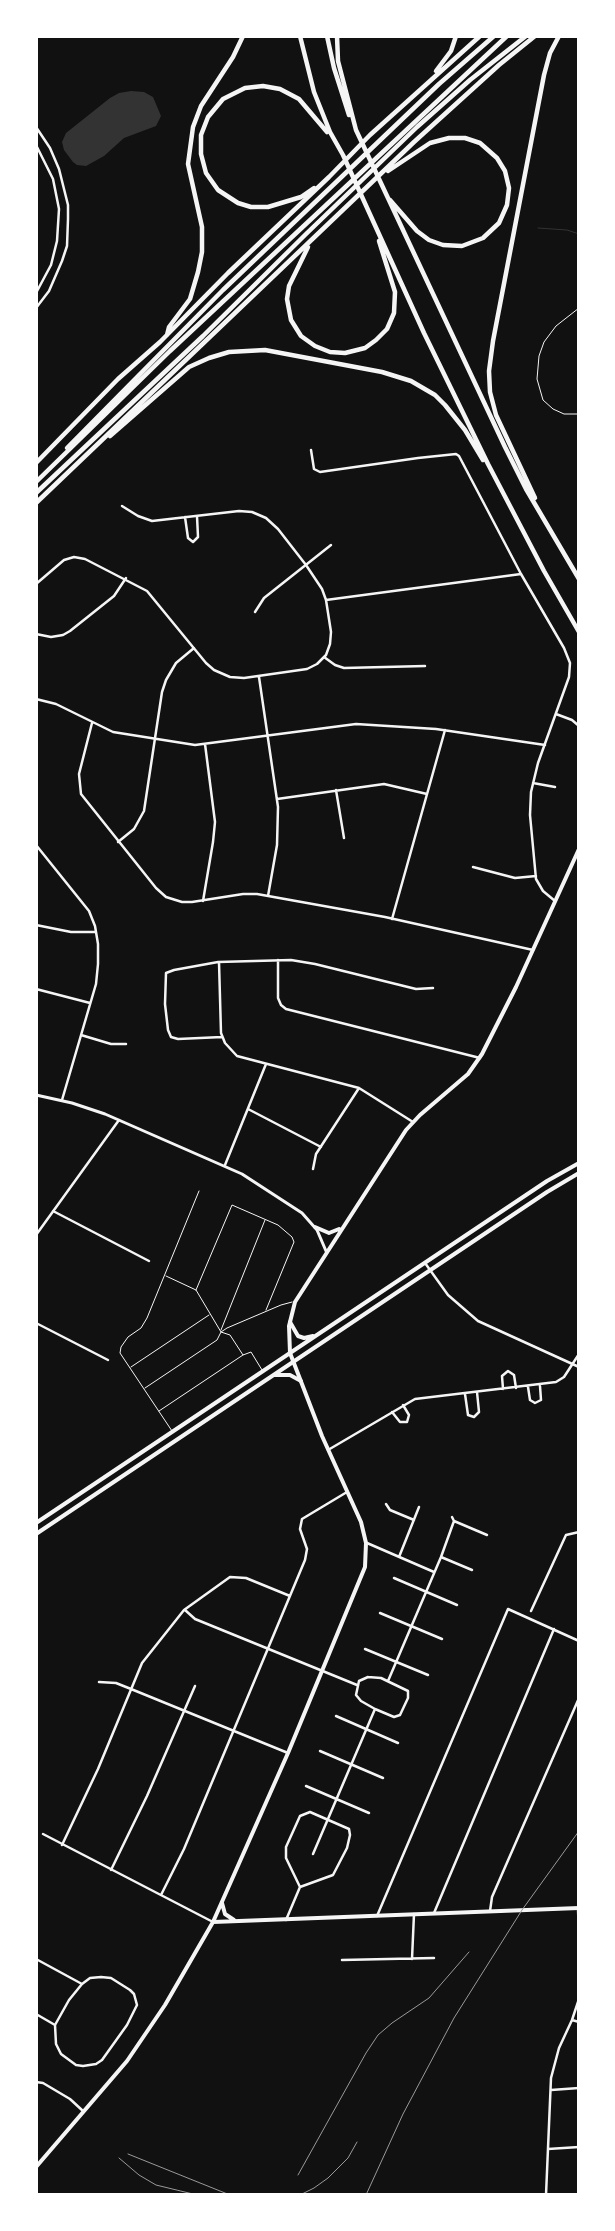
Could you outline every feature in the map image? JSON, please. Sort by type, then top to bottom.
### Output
[{"type":"highway","points":[[167,335],[169,327],[190,299],[202,252],[202,227],[188,164],[192,127],[201,106],[233,57],[243,36]]},
{"type":"highway","points":[[301,36],[309,75],[327,126],[343,155],[365,208],[507,502]]},
{"type":"highway","points":[[327,36],[342,96],[387,197],[472,380],[526,489],[579,579]]},
{"type":"highway","points":[[337,36],[338,61],[356,130]]},
{"type":"highway","points":[[431,79],[451,51],[456,36]]},
{"type":"highway","points":[[36,463],[118,379],[167,335],[257,244],[329,177],[359,146],[480,36]]},
{"type":"highway","points":[[36,480],[223,290],[439,84],[494,36]]},
{"type":"highway","points":[[36,480],[170,351],[507,36]]},
{"type":"highway","points":[[36,493],[204,336],[304,234],[410,134],[470,80],[526,36]]},
{"type":"highway","points":[[36,503],[466,94],[535,36]]},
{"type":"highway","points":[[546,522],[496,415],[490,392],[489,371],[494,332],[544,75],[550,53],[559,36]]},
{"type":"highway","points":[[329,177],[301,197],[279,205],[261,208],[246,206],[222,194],[209,178],[202,160],[201,135],[208,117],[224,99],[245,88],[263,86],[280,89],[299,99],[336,143]]},
{"type":"highway","points":[[378,177],[430,143],[449,138],[461,138],[480,143],[492,152],[502,166],[509,188],[508,205],[499,223],[484,238],[462,246],[443,245],[429,240],[417,231],[387,197]]},
{"type":"highway","points":[[310,242],[289,286],[287,299],[291,320],[301,336],[321,349],[338,353],[358,350],[383,334],[391,321],[395,306],[395,292],[372,221]]},
{"type":"highway","points":[[86,456],[131,420],[172,381],[189,368],[209,358],[229,352],[265,350],[382,372],[411,381],[445,405],[465,430],[579,632]]},
{"type":"main road","points":[[36,2167],[127,2061],[147,2034],[213,1922],[323,1672],[365,1567],[366,1543],[361,1522],[328,1450],[290,1352],[290,1322],[295,1302],[341,1228],[413,1122],[459,1083],[480,1058],[533,950],[579,849]]},
{"type":"main road","points":[[36,1522],[579,1162]]},
{"type":"main road","points":[[36,1534],[430,1270],[579,1173]]},
{"type":"main road","points":[[315,1227],[330,1233],[341,1228]]},
{"type":"main road","points":[[290,1322],[298,1336],[304,1338],[315,1336]]},
{"type":"main road","points":[[273,1375],[288,1375],[301,1381]]},
{"type":"main road","points":[[222,1902],[226,1915],[236,1921]]},
{"type":"main road","points":[[213,1922],[578,1908]]},
{"type":"street","points":[[36,128],[50,148],[60,170],[68,205],[68,219],[67,246],[62,261],[48,291],[36,308]]},
{"type":"street","points":[[36,145],[53,179],[59,209],[57,241],[51,265],[36,293]]},
{"type":"street","points":[[311,450],[316,472],[458,455],[521,574],[569,658],[569,677],[533,783],[530,816],[536,876],[543,892],[555,901]]},
{"type":"street","points":[[36,584],[62,561],[74,557],[85,559],[126,578],[154,598],[210,666],[224,675],[244,678],[307,669],[317,664],[324,657],[330,644],[331,636],[326,600],[320,585],[278,529],[262,516],[243,511],[149,520],[138,516],[122,506]]},
{"type":"street","points":[[185,517],[188,538],[193,542],[198,537],[197,516]]},
{"type":"street","points":[[255,612],[256,606],[264,598],[331,545]]},
{"type":"street","points":[[326,600],[521,574]]},
{"type":"street","points":[[36,634],[51,637],[70,631],[114,596],[126,578]]},
{"type":"street","points":[[118,842],[134,829],[142,816],[166,680],[176,663],[194,648]]},
{"type":"street","points":[[324,657],[335,665],[344,668],[425,666]]},
{"type":"street","points":[[259,676],[277,798],[279,825],[268,896]]},
{"type":"street","points":[[36,699],[56,704],[113,732],[195,745],[356,724],[446,730],[545,745]]},
{"type":"street","points":[[556,714],[572,720],[579,726]]},
{"type":"street","points":[[92,722],[79,774],[79,786],[86,802],[156,888],[166,897],[182,902],[203,901],[243,894],[268,896],[392,919],[533,950]]},
{"type":"street","points":[[392,919],[446,730]]},
{"type":"street","points":[[203,901],[215,822],[204,744]]},
{"type":"street","points":[[533,783],[555,787]]},
{"type":"street","points":[[277,798],[384,784],[427,794]]},
{"type":"street","points":[[336,790],[344,838]]},
{"type":"street","points":[[36,845],[82,900],[92,917],[96,932],[98,964],[90,1003],[62,1100]]},
{"type":"street","points":[[474,867],[515,878],[536,876]]},
{"type":"street","points":[[36,925],[72,932],[96,932]]},
{"type":"street","points":[[278,960],[278,998],[281,1005],[286,1009],[480,1058]]},
{"type":"street","points":[[222,1037],[178,1039],[171,1037],[168,1030],[165,975],[169,972],[220,962],[301,961],[416,989],[433,988]]},
{"type":"street","points":[[220,962],[222,1037],[226,1045],[236,1056],[359,1088],[413,1122]]},
{"type":"street","points":[[36,989],[90,1003]]},
{"type":"street","points":[[81,1034],[112,1044],[126,1044]]},
{"type":"street","points":[[225,1165],[266,1064]]},
{"type":"street","points":[[313,1169],[314,1160],[321,1147],[359,1088]]},
{"type":"street","points":[[36,1095],[62,1100],[119,1120],[225,1165],[254,1180],[289,1203],[315,1227],[326,1251]]},
{"type":"street","points":[[248,1109],[321,1147]]},
{"type":"street","points":[[36,1235],[119,1120]]},
{"type":"street","points":[[53,1211],[149,1261]]},
{"type":"street","points":[[425,1263],[448,1295],[478,1321],[579,1367]]},
{"type":"street","points":[[36,1323],[108,1360]]},
{"type":"street","points":[[328,1450],[403,1405],[421,1398],[540,1386],[556,1382],[564,1377],[579,1354]]},
{"type":"street","points":[[503,1389],[502,1376],[508,1371],[514,1375],[516,1388]]},
{"type":"street","points":[[528,1387],[530,1400],[535,1402],[540,1400],[540,1386]]},
{"type":"street","points":[[465,1393],[467,1413],[470,1417],[474,1417],[479,1412],[477,1392]]},
{"type":"street","points":[[392,1412],[400,1422],[407,1422],[408,1415],[403,1405]]},
{"type":"street","points":[[161,1896],[184,1849],[234,1732],[307,1554],[306,1545],[300,1531],[302,1519],[347,1492]]},
{"type":"street","points":[[386,1504],[390,1510],[414,1520]]},
{"type":"street","points":[[399,1557],[419,1507]]},
{"type":"street","points":[[388,1681],[441,1557],[454,1521],[452,1516]]},
{"type":"street","points":[[454,1521],[487,1535]]},
{"type":"street","points":[[531,1611],[566,1535],[579,1532]]},
{"type":"street","points":[[366,1543],[434,1572]]},
{"type":"street","points":[[441,1557],[472,1570]]},
{"type":"street","points":[[62,1845],[98,1769],[142,1663],[184,1610],[230,1577],[246,1578],[290,1596]]},
{"type":"street","points":[[394,1578],[457,1605]]},
{"type":"street","points":[[377,1916],[508,1609],[579,1641]]},
{"type":"street","points":[[184,1610],[195,1619],[357,1685]]},
{"type":"street","points":[[380,1613],[442,1639]]},
{"type":"street","points":[[434,1913],[554,1629]]},
{"type":"street","points":[[365,1649],[428,1675]]},
{"type":"street","points":[[368,1677],[388,1681],[408,1691],[409,1695],[400,1715],[394,1717],[361,1701],[356,1695],[359,1681],[368,1677]]},
{"type":"street","points":[[99,1682],[116,1683],[288,1753]]},
{"type":"street","points":[[111,1870],[147,1796],[194,1686]]},
{"type":"street","points":[[490,1910],[492,1897],[579,1698]]},
{"type":"street","points":[[314,1854],[376,1709]]},
{"type":"street","points":[[336,1716],[398,1744]]},
{"type":"street","points":[[320,1751],[383,1778]]},
{"type":"street","points":[[306,1786],[369,1813]]},
{"type":"street","points":[[286,1920],[300,1887],[333,1875],[347,1848],[350,1835],[348,1829],[328,1819],[306,1812],[300,1816],[286,1847],[286,1858],[300,1887]]},
{"type":"street","points":[[43,1834],[213,1922]]},
{"type":"street","points":[[578,1908],[579,1940]]},
{"type":"street","points":[[412,1959],[414,1914]]},
{"type":"street","points":[[342,1960],[434,1958]]},
{"type":"street","points":[[36,1959],[82,1984]]},
{"type":"street","points":[[106,1977],[130,1990],[134,1994],[137,2005],[127,2025],[102,2060],[96,2064],[83,2066],[60,2054],[56,2044],[55,2025],[69,2000],[82,1984],[90,1978],[106,1977]]},
{"type":"street","points":[[546,2195],[551,2078],[559,2048],[579,1999]]},
{"type":"street","points":[[36,2014],[55,2025]]},
{"type":"street","points":[[572,2020],[579,2022]]},
{"type":"street","points":[[36,2082],[43,2083],[69,2098],[84,2112]]},
{"type":"street","points":[[551,2090],[579,2088]]},
{"type":"street","points":[[548,2149],[579,2147]]},
{"type":"lane","points":[[579,308],[556,326],[544,342],[539,356],[537,379],[543,400],[553,409],[564,414],[579,414]]},
{"type":"lane","points":[[172,1432],[145,1388],[120,1353],[121,1347],[128,1337],[141,1328],[145,1322],[199,1191]]},
{"type":"lane","points":[[196,1290],[232,1205],[285,1230],[294,1242],[266,1310]]},
{"type":"lane","points":[[145,1388],[217,1340],[266,1220]]},
{"type":"lane","points":[[165,1276],[196,1290],[220,1332],[230,1335],[243,1355]]},
{"type":"lane","points":[[220,1332],[266,1310],[281,1304],[295,1302]]},
{"type":"lane","points":[[130,1367],[209,1314]]},
{"type":"lane","points":[[159,1411],[243,1355],[251,1352],[263,1371]]},
{"type":"shaded area","points":[[131,91],[144,92],[153,97],[161,116],[156,126],[124,138],[104,156],[86,166],[77,165],[73,162],[64,150],[62,142],[66,133],[110,98],[119,93]]},
{"type":"waterway","points":[[538,228],[567,230],[579,234]]},
{"type":"railway","points":[[366,2195],[403,2114],[454,2018],[522,1910],[579,1831]]},
{"type":"railway","points":[[298,2175],[378,2035],[429,1998],[469,1952]]},
{"type":"railway","points":[[300,2195],[328,2178],[348,2158],[357,2142]]},
{"type":"railway","points":[[128,2154],[230,2195]]},
{"type":"railway","points":[[119,2158],[139,2175],[156,2185],[197,2195]]}]
